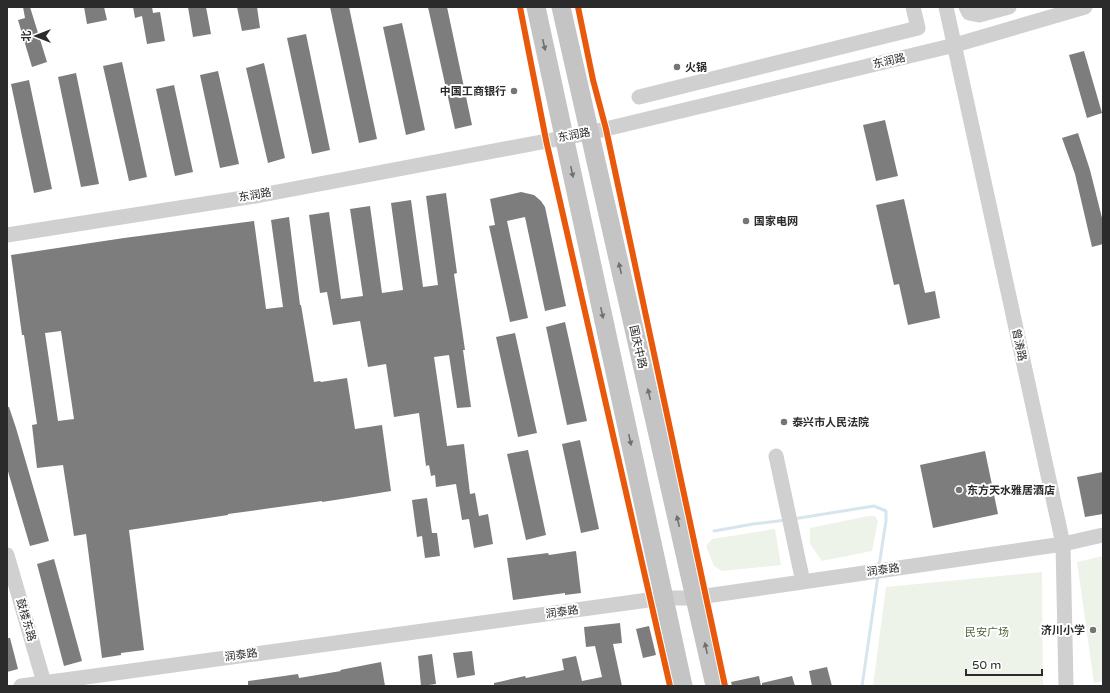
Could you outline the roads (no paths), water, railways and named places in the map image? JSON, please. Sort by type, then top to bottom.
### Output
[{"type":"main road","points":[[536,7],[683,686]]},
{"type":"main road","name":"国庆中路","points":[[561,7],[588,133],[715,686]]},
{"type":"street","points":[[639,98],[918,28],[913,7]]},
{"type":"street","name":"曾涛路","points":[[946,7],[1063,544],[1066,686]]},
{"type":"street","points":[[966,7],[969,13],[979,15],[1009,7]]},
{"type":"street","name":"东润路","points":[[7,235],[256,196],[588,133],[955,45],[1085,7]]},
{"type":"street","points":[[839,48],[845,72]]},
{"type":"street","points":[[776,456],[803,582]]},
{"type":"street","name":"润泰路","points":[[21,686],[663,598],[695,598],[1063,544],[1103,535]]},
{"type":"street","name":"鼓楼东路","points":[[7,555],[44,684]]},
{"type":"waterway","points":[[793,519],[874,506],[886,511],[886,521],[879,566]]},
{"type":"waterway","points":[[714,531],[786,520]]},
{"type":"waterway","points":[[862,686],[878,576]]},
{"type":"place","name":"火锅","points":[[677,67]]},
{"type":"place","name":"中国工商银行","points":[[514,91]]},
{"type":"place","name":"国家电网","points":[[746,221]]},
{"type":"place","name":"泰兴市人民法院","points":[[784,422]]},
{"type":"place","name":"东方天水雅居酒店","points":[[959,490]]},
{"type":"place","name":"济川小学","points":[[1093,630]]},
{"type":"park label","name":"民安广场","points":[[987,632]]}]
